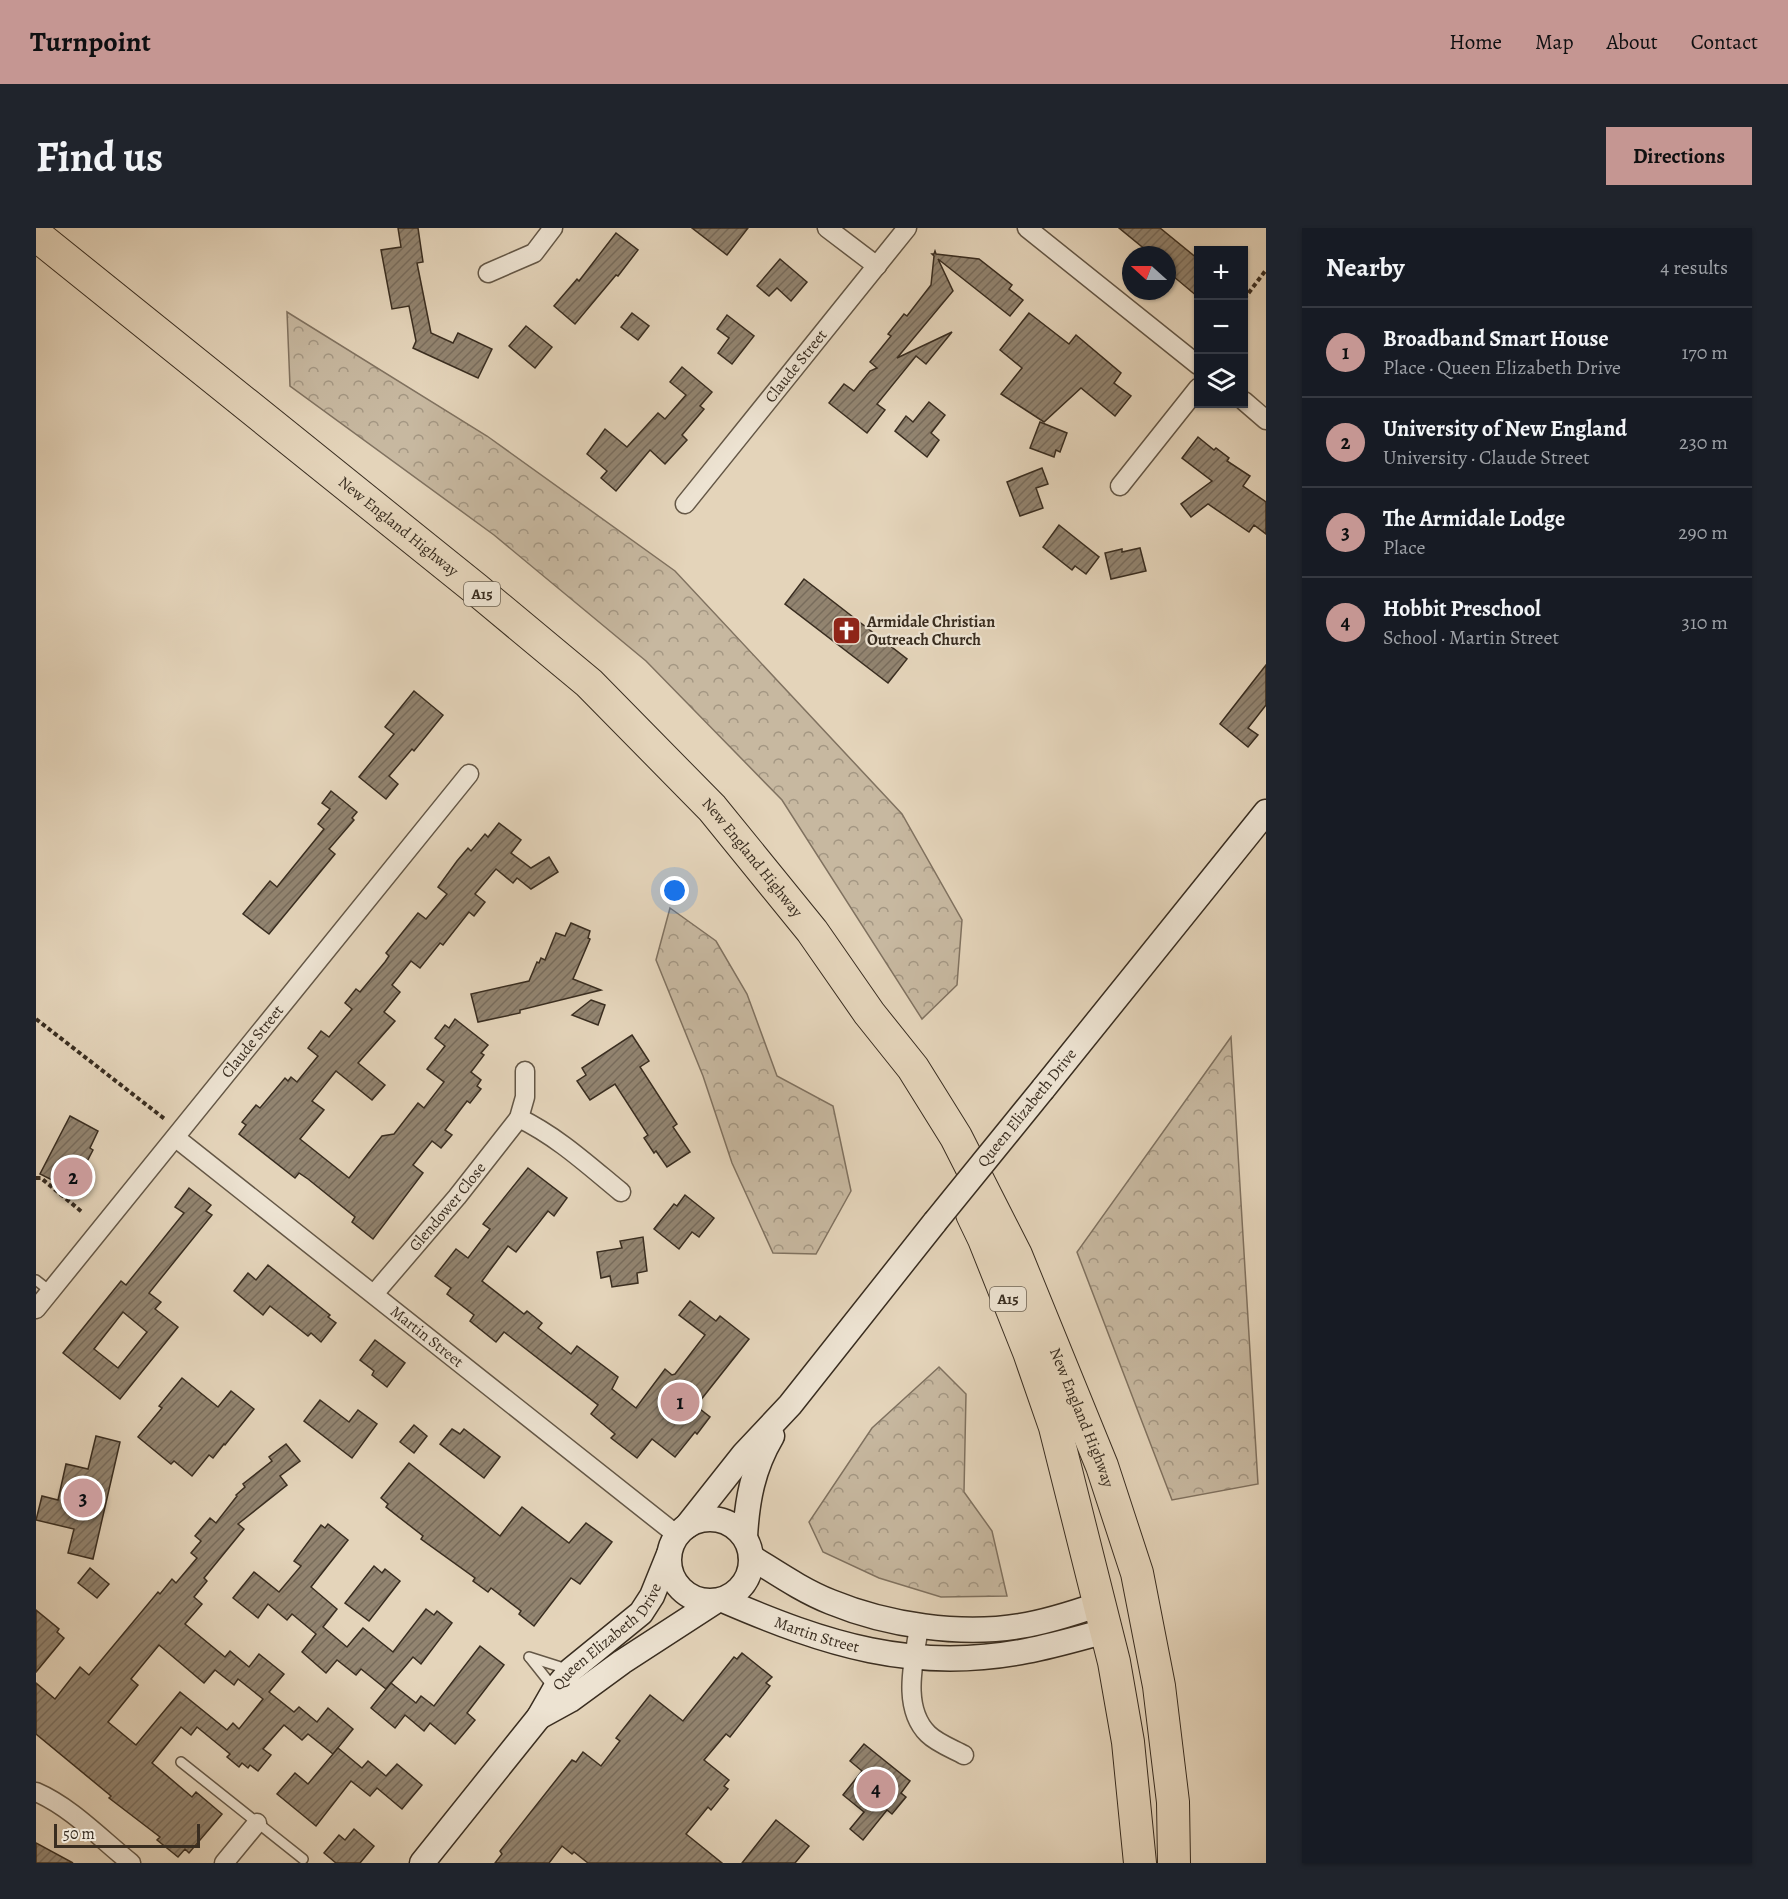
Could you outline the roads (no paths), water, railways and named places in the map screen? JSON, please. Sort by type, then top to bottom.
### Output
[{"type":"highway","name":"New England Highway","points":[[36,234],[476,589],[588,683],[712,808],[812,931],[869,1013],[913,1068],[956,1137],[1016,1255],[1102,1466],[1137,1573],[1159,1686],[1173,1802],[1174,1863]]},
{"type":"highway","name":"New England Highway","points":[[869,1013],[935,1136],[974,1218],[1029,1352],[1055,1427],[1106,1617],[1128,1742],[1140,1863]]},
{"type":"highway","points":[[1102,1466],[1104,1503],[1116,1567],[1116,1603],[1106,1617],[1122,1629],[1138,1667],[1156,1770],[1160,1834],[1169,1863]]},
{"type":"main road","name":"Queen Elizabeth Drive","points":[[422,1863],[539,1717],[555,1689],[571,1670],[641,1613],[652,1596],[678,1538],[744,1454],[790,1405],[1266,812]]},
{"type":"main road","name":"Queen Elizabeth Drive","points":[[748,1547],[750,1489],[757,1465],[790,1405]]},
{"type":"main road","points":[[718,1519],[738,1528],[748,1547],[747,1578],[733,1595],[719,1600],[705,1601],[694,1598],[677,1585],[672,1575],[678,1538],[697,1521],[718,1519]]},
{"type":"main road","name":"Martin Street","points":[[748,1547],[791,1583],[830,1602],[872,1617],[919,1627],[977,1629],[1106,1617]]},
{"type":"main road","name":"Queen Elizabeth Drive","points":[[539,1717],[570,1700],[622,1662],[719,1600]]},
{"type":"main road","name":"Martin Street","points":[[719,1600],[851,1647],[915,1658],[968,1658],[1025,1651],[1106,1617]]},
{"type":"street","points":[[488,273],[534,253],[553,228]]},
{"type":"street","points":[[827,228],[876,266]]},
{"type":"street","name":"Claude Street","points":[[686,504],[907,228]]},
{"type":"street","points":[[1027,228],[1194,362]]},
{"type":"street","points":[[1120,486],[1194,393]]},
{"type":"street","points":[[1248,404],[1266,420]]},
{"type":"street","name":"Claude Street","points":[[36,1309],[43,1286],[176,1138],[469,774]]},
{"type":"street","name":"Glendower Close","points":[[374,1294],[457,1197],[519,1118],[525,1097],[525,1071]]},
{"type":"street","points":[[519,1118],[561,1143],[621,1192]]},
{"type":"street","name":"Martin Street","points":[[176,1138],[678,1538]]},
{"type":"street","points":[[919,1627],[911,1698],[914,1713],[929,1736],[964,1755]]},
{"type":"street","points":[[36,1792],[65,1809],[131,1863]]},
{"type":"street","points":[[224,1863],[257,1823]]},
{"type":"lane","points":[[555,1689],[529,1657],[571,1670]]},
{"type":"lane","points":[[181,1762],[303,1860]]},
{"type":"place","name":"Armidale Christian Outreach Church","points":[[846,631]]},
{"type":"place","name":"University of New England","points":[[73,1177]]},
{"type":"place","name":"Broadband Smart House","points":[[680,1402]]},
{"type":"place","name":"The Armidale Lodge","points":[[83,1498]]},
{"type":"place","name":"Hobbit Preschool","points":[[876,1789]]}]
